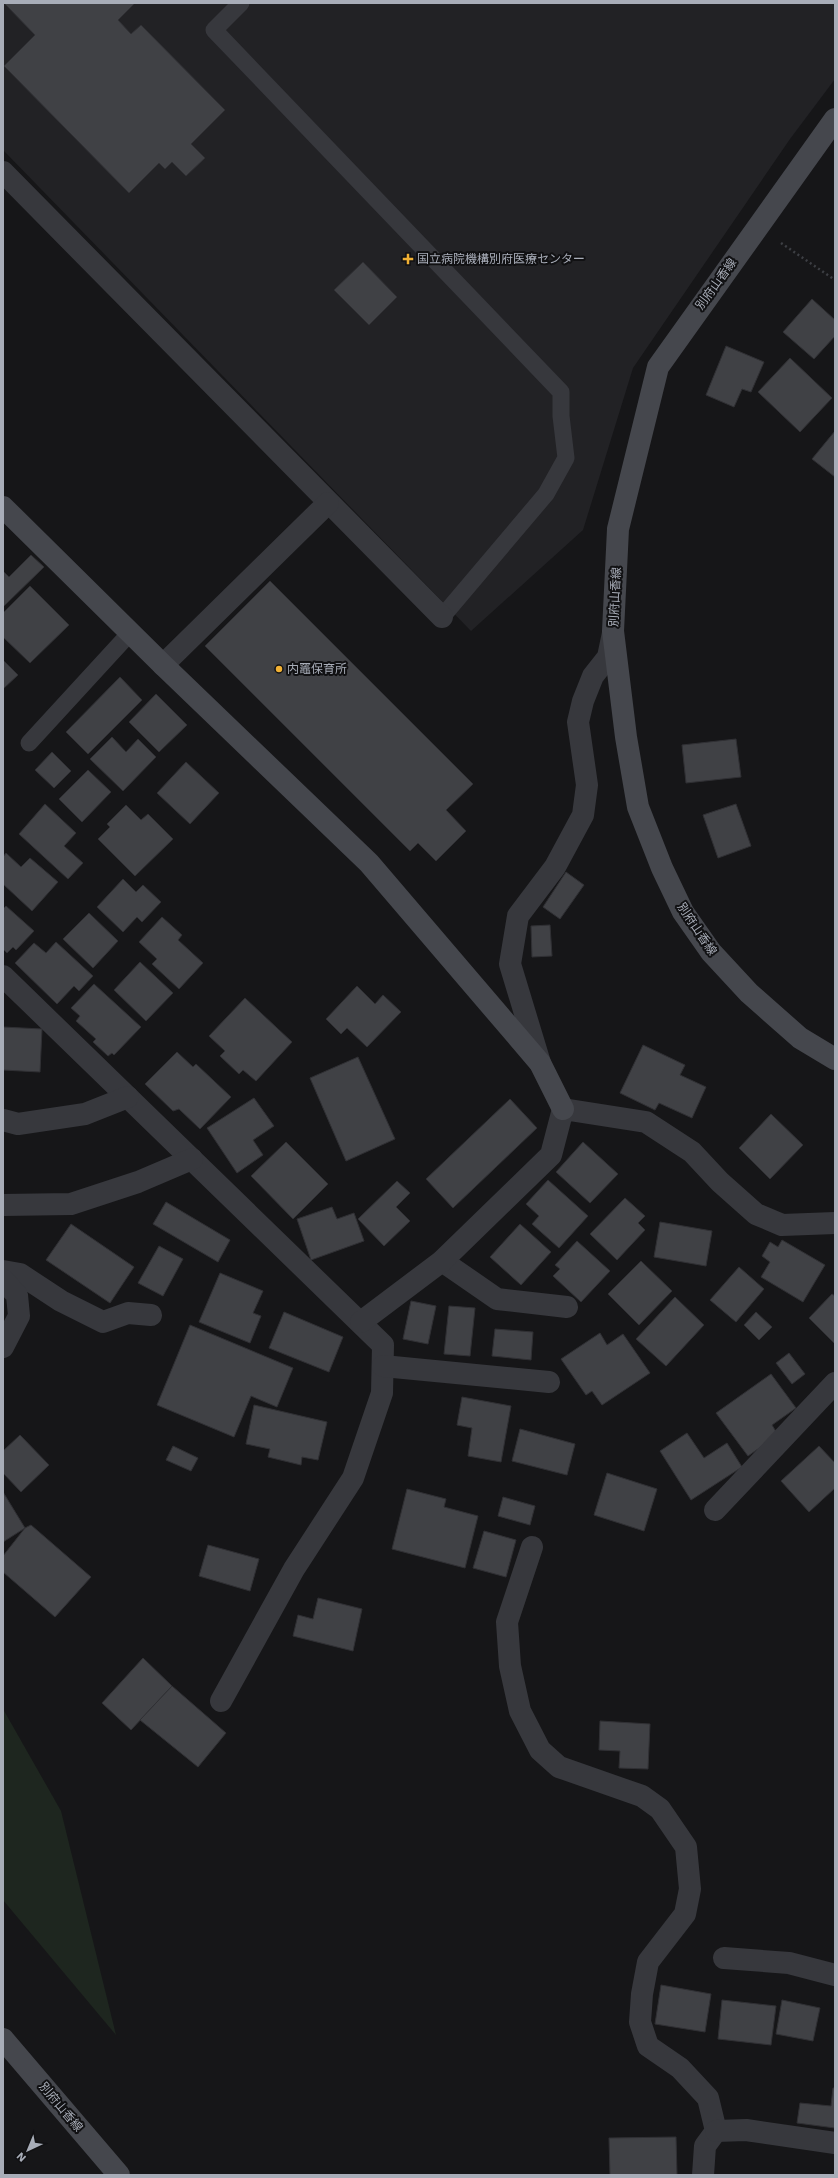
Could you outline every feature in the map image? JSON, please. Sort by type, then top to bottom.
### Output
[{"type":"main road","name":"別府山香線","points":[[835,119],[658,367],[618,529],[613,632],[626,737],[638,807],[662,868],[683,912],[711,952],[749,994],[800,1038],[835,1059]]},
{"type":"main road","points":[[3,507],[130,633],[369,863],[540,1063],[563,1109]]},
{"type":"main road","name":"別府山香線","points":[[3,2039],[119,2175]]},
{"type":"street","points":[[3,172],[442,617]]},
{"type":"street","points":[[163,665],[328,503]]},
{"type":"street","points":[[540,1063],[510,964],[518,916],[555,867],[583,815],[587,786],[578,722],[593,676],[608,656],[613,632]]},
{"type":"street","points":[[3,976],[383,1345],[382,1393],[353,1478],[294,1570],[221,1701]]},
{"type":"street","points":[[3,1120],[18,1124],[86,1114],[128,1097]]},
{"type":"street","points":[[361,1322],[442,1261],[551,1155],[563,1109],[646,1122],[692,1152],[720,1182],[756,1214],[782,1225],[835,1223]]},
{"type":"street","points":[[3,1205],[71,1204],[138,1182],[192,1159]]},
{"type":"street","points":[[442,1261],[497,1299],[567,1307]]},
{"type":"street","points":[[3,1270],[20,1274],[61,1301],[103,1322],[128,1313],[151,1315]]},
{"type":"street","points":[[3,1280],[17,1295],[19,1316],[3,1347]]},
{"type":"street","points":[[383,1366],[548,1382]]},
{"type":"street","points":[[715,1510],[835,1383]]},
{"type":"street","points":[[532,1547],[507,1622],[510,1666],[520,1711],[540,1750],[559,1767],[642,1796],[660,1809],[686,1847],[690,1889],[685,1914],[648,1962],[642,1994],[640,2022],[648,2046],[680,2068],[708,2098],[716,2131],[705,2146],[703,2175]]},
{"type":"street","points":[[724,1958],[789,1963],[835,1975]]},
{"type":"street","points":[[716,2131],[746,2130],[835,2143]]},
{"type":"lane","points":[[241,3],[214,30],[561,392],[561,416],[566,458],[546,494],[442,617]]},
{"type":"lane","points":[[29,743],[130,633]]},
{"type":"path","points":[[757,227],[835,280]]},
{"type":"shaded area","name":"国立病院機構別府医療センター","points":[[3,3],[835,3],[835,79],[790,139],[633,368],[583,530],[471,631],[3,150]]},
{"type":"shaded area","points":[[3,1709],[61,1811],[116,2035],[3,1900]]},
{"type":"building","points":[[4,3],[135,3],[118,20],[131,34],[141,25],[225,110],[191,144],[205,158],[186,176],[172,162],[165,169],[159,163],[129,193],[4,66],[35,35]]},
{"type":"building","points":[[363,262],[397,297],[369,325],[334,290]]},
{"type":"building","points":[[812,299],[835,320],[835,336],[814,359],[783,332]]},
{"type":"building","points":[[726,346],[764,362],[751,392],[742,389],[734,407],[706,395]]},
{"type":"building","points":[[790,358],[832,398],[800,432],[758,392]]},
{"type":"building","points":[[835,431],[835,477],[812,459]]},
{"type":"building","points":[[31,555],[44,567],[3,607],[3,571],[9,577]]},
{"type":"building","points":[[270,581],[473,784],[446,810],[466,831],[436,861],[418,843],[410,851],[205,646]]},
{"type":"building","points":[[30,586],[69,625],[30,663],[3,637],[3,613]]},
{"type":"building","points":[[3,660],[18,675],[3,689]]},
{"type":"building","points":[[120,677],[142,700],[88,754],[66,732]]},
{"type":"building","points":[[156,694],[187,725],[159,752],[129,722]]},
{"type":"building","points":[[112,737],[126,752],[138,739],[156,757],[123,791],[90,759]]},
{"type":"building","points":[[736,739],[741,777],[686,783],[682,745]]},
{"type":"building","points":[[52,752],[71,771],[54,788],[35,770]]},
{"type":"building","points":[[186,762],[219,793],[190,824],[157,793]]},
{"type":"building","points":[[88,770],[111,792],[82,822],[59,799]]},
{"type":"building","points":[[45,804],[76,833],[64,846],[83,863],[68,879],[19,834]]},
{"type":"building","points":[[736,804],[751,846],[718,858],[703,815]]},
{"type":"building","points":[[126,805],[141,820],[148,814],[173,839],[135,876],[98,839],[110,827],[107,824]]},
{"type":"building","points":[[6,853],[21,867],[30,858],[58,882],[32,911],[3,884],[3,857]]},
{"type":"building","points":[[566,872],[584,885],[560,919],[543,907]]},
{"type":"building","points":[[123,879],[136,892],[143,885],[161,902],[142,922],[137,917],[123,932],[97,907]]},
{"type":"building","points":[[6,906],[34,931],[16,950],[13,947],[7,953],[3,949],[3,909]]},
{"type":"building","points":[[89,913],[118,941],[93,968],[63,939]]},
{"type":"building","points":[[162,917],[182,935],[178,940],[203,963],[179,989],[152,964],[157,959],[139,942]]},
{"type":"building","points":[[550,925],[552,956],[532,957],[531,926]]},
{"type":"building","points":[[56,942],[93,976],[79,991],[74,986],[57,1004],[15,963],[34,943],[46,953]]},
{"type":"building","points":[[140,962],[173,993],[146,1021],[114,990]]},
{"type":"building","points":[[94,984],[141,1027],[114,1055],[112,1053],[108,1056],[93,1042],[96,1039],[76,1021],[80,1016],[71,1008]]},
{"type":"building","points":[[357,986],[375,1004],[383,995],[401,1012],[367,1047],[347,1028],[341,1034],[326,1019]]},
{"type":"building","points":[[245,998],[292,1042],[256,1081],[243,1070],[239,1074],[220,1056],[225,1051],[209,1036]]},
{"type":"building","points":[[3,1027],[42,1029],[40,1072],[3,1070]]},
{"type":"building","points":[[643,1045],[685,1065],[680,1075],[706,1087],[692,1118],[659,1103],[655,1110],[620,1093]]},
{"type":"building","points":[[177,1052],[193,1067],[196,1064],[231,1097],[200,1129],[179,1109],[173,1111],[145,1084]]},
{"type":"building","points":[[358,1057],[395,1139],[346,1161],[310,1078]]},
{"type":"building","points":[[254,1098],[274,1126],[253,1140],[263,1155],[237,1173],[207,1128]]},
{"type":"building","points":[[510,1099],[537,1128],[453,1208],[426,1179]]},
{"type":"building","points":[[771,1114],[803,1145],[770,1179],[739,1148]]},
{"type":"building","points":[[286,1142],[328,1184],[293,1219],[251,1176]]},
{"type":"building","points":[[583,1142],[618,1174],[590,1203],[556,1172]]},
{"type":"building","points":[[548,1180],[588,1216],[559,1248],[532,1224],[539,1216],[526,1204]]},
{"type":"building","points":[[397,1181],[410,1193],[396,1207],[410,1221],[384,1246],[358,1219]]},
{"type":"building","points":[[625,1198],[645,1216],[638,1223],[645,1230],[617,1260],[590,1234]]},
{"type":"building","points":[[166,1202],[230,1240],[218,1262],[153,1224]]},
{"type":"building","points":[[332,1207],[337,1219],[354,1213],[364,1241],[311,1260],[297,1219]]},
{"type":"building","points":[[660,1222],[712,1231],[706,1266],[654,1257]]},
{"type":"building","points":[[71,1224],[134,1267],[110,1303],[46,1260]]},
{"type":"building","points":[[520,1224],[551,1252],[521,1285],[490,1257]]},
{"type":"building","points":[[782,1240],[825,1265],[803,1302],[761,1277],[770,1262],[762,1256],[770,1242],[778,1247]]},
{"type":"building","points":[[577,1241],[610,1271],[581,1302],[553,1276],[560,1269],[555,1265]]},
{"type":"building","points":[[159,1246],[183,1259],[163,1296],[138,1283]]},
{"type":"building","points":[[641,1261],[672,1291],[639,1325],[608,1294]]},
{"type":"building","points":[[739,1267],[764,1289],[736,1322],[710,1300]]},
{"type":"building","points":[[220,1273],[263,1291],[253,1313],[261,1316],[250,1343],[199,1322]]},
{"type":"building","points":[[832,1294],[835,1296],[835,1344],[809,1318]]},
{"type":"building","points":[[675,1297],[704,1325],[666,1366],[636,1339]]},
{"type":"building","points":[[411,1301],[436,1306],[428,1344],[403,1339]]},
{"type":"building","points":[[449,1306],[475,1308],[470,1356],[444,1354]]},
{"type":"building","points":[[284,1312],[343,1337],[329,1372],[269,1348]]},
{"type":"building","points":[[756,1312],[772,1327],[759,1340],[744,1325]]},
{"type":"building","points":[[190,1325],[293,1368],[277,1407],[251,1396],[234,1437],[157,1405]]},
{"type":"building","points":[[495,1329],[533,1332],[531,1360],[492,1356]]},
{"type":"building","points":[[600,1333],[607,1345],[623,1334],[650,1373],[602,1405],[592,1391],[586,1395],[561,1359]]},
{"type":"building","points":[[789,1353],[805,1374],[792,1384],[776,1363]]},
{"type":"building","points":[[771,1374],[796,1408],[772,1425],[778,1435],[748,1456],[716,1413]]},
{"type":"building","points":[[462,1397],[511,1406],[501,1462],[468,1456],[472,1428],[457,1425]]},
{"type":"building","points":[[254,1405],[327,1422],[318,1460],[302,1457],[301,1465],[268,1457],[270,1449],[246,1444]]},
{"type":"building","points":[[520,1429],[575,1444],[567,1475],[512,1461]]},
{"type":"building","points":[[687,1433],[704,1458],[727,1443],[742,1467],[691,1500],[660,1451]]},
{"type":"building","points":[[20,1435],[49,1465],[21,1492],[3,1473],[3,1451]]},
{"type":"building","points":[[173,1446],[198,1458],[191,1471],[166,1460]]},
{"type":"building","points":[[819,1446],[835,1463],[835,1488],[809,1512],[781,1481]]},
{"type":"building","points":[[607,1473],[657,1489],[644,1531],[594,1515]]},
{"type":"building","points":[[407,1489],[446,1499],[444,1507],[478,1516],[465,1568],[392,1549]]},
{"type":"building","points":[[3,1492],[25,1528],[3,1542]]},
{"type":"building","points":[[503,1497],[535,1506],[530,1525],[498,1516]]},
{"type":"building","points":[[31,1525],[91,1577],[55,1617],[3,1572],[3,1556],[25,1528]]},
{"type":"building","points":[[484,1531],[516,1540],[506,1577],[473,1568]]},
{"type":"building","points":[[208,1545],[259,1559],[250,1591],[199,1576]]},
{"type":"building","points":[[318,1598],[362,1609],[353,1651],[293,1636],[298,1615],[313,1619]]},
{"type":"building","points":[[143,1658],[172,1686],[131,1730],[102,1703]]},
{"type":"building","points":[[172,1686],[226,1733],[198,1767],[140,1720]]},
{"type":"building","points":[[600,1721],[650,1724],[648,1769],[619,1768],[620,1751],[599,1750]]},
{"type":"building","points":[[661,1985],[711,1994],[705,2032],[655,2024]]},
{"type":"building","points":[[722,2000],[776,2006],[771,2045],[718,2039]]},
{"type":"building","points":[[782,2000],[820,2008],[813,2041],[776,2034]]},
{"type":"building","points":[[833,2088],[835,2088],[835,2128],[797,2123],[800,2103],[831,2106]]},
{"type":"building","points":[[676,2137],[677,2175],[610,2175],[609,2138]]},
{"type":"place","name":"国立病院機構別府医療センター","points":[[408,259]]},
{"type":"place","name":"内竈保育所","points":[[279,669]]}]
